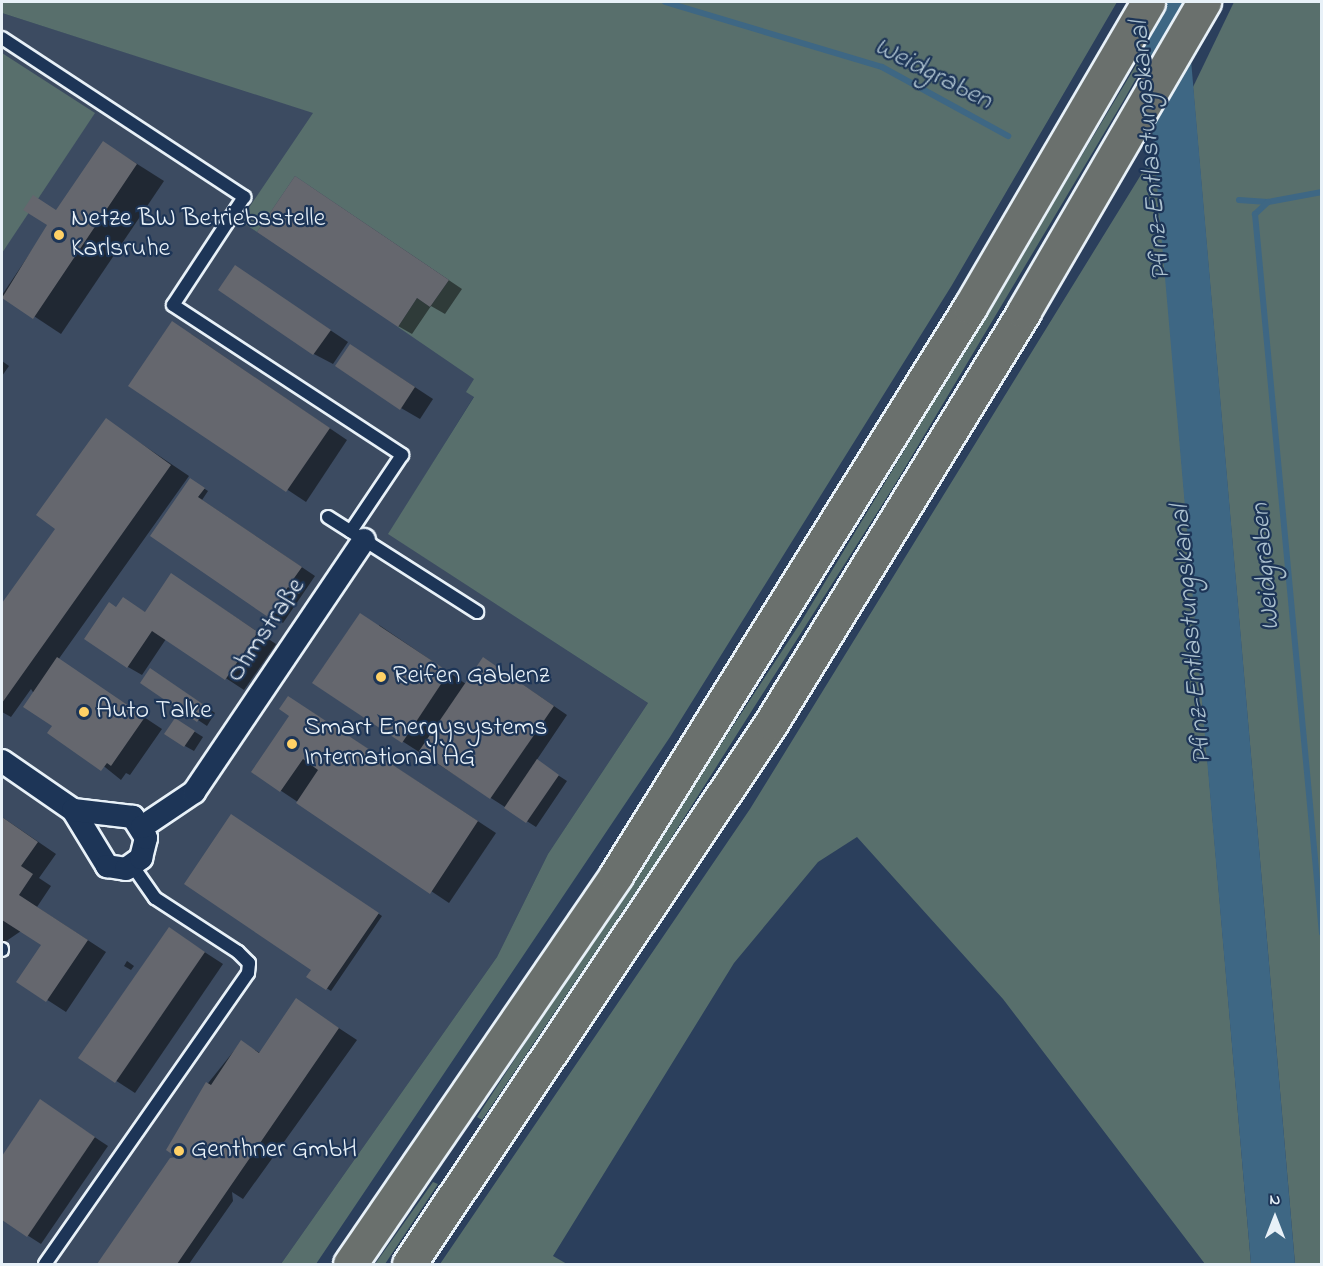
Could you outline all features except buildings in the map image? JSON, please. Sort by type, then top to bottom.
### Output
[{"type":"highway","points":[[350,1264],[616,875],[945,347],[1148,2]]},
{"type":"highway","points":[[409,1264],[771,723],[1143,108],[1199,10]]},
{"type":"street","name":"Ohmstraße","points":[[142,827],[194,792],[357,536]]},
{"type":"street","points":[[2,761],[73,810],[93,851],[107,866],[133,866],[145,848],[142,827],[121,812],[73,810]]},
{"type":"lane","points":[[2,39],[244,197],[173,305],[402,455],[357,536]]},
{"type":"lane","points":[[328,517],[477,612]]},
{"type":"lane","points":[[45,1264],[248,973],[249,963],[238,952],[155,898],[133,866]]},
{"type":"shaded area","points":[[1141,2],[1186,2],[1295,1264],[1251,1264]]},
{"type":"shaded area","points":[[2,13],[594,202],[389,534],[648,703],[548,854],[497,957],[281,1264],[2,1264]]},
{"type":"green space","points":[[2,2],[1117,2],[952,285],[670,737],[316,1264],[281,1264],[497,957],[548,854],[648,703],[388,534],[474,397],[466,392],[474,379],[398,327],[417,298],[430,307],[449,280],[295,176],[257,232],[240,221],[313,113],[2,13]]},
{"type":"green space","points":[[1234,2],[1321,2],[1321,1264],[1295,1264],[1193,87]]},
{"type":"green space","points":[[2,53],[95,113],[2,253]]},
{"type":"green space","points":[[1138,62],[1139,73],[1125,98],[894,486],[658,859],[482,1120],[477,1117],[801,622]]},
{"type":"green space","points":[[1155,152],[1251,1264],[1205,1264],[1003,999],[857,837],[818,862],[734,963],[553,1256],[567,1264],[440,1264],[750,809]]},
{"type":"green space","points":[[433,1182],[438,1184],[385,1264],[375,1264]]},
{"type":"waterway","name":"Weidgraben","points":[[665,2],[882,67],[1008,136]]},
{"type":"waterway","name":"Weidgraben","points":[[1239,200],[1268,202],[1322,192]]},
{"type":"waterway","name":"Weidgraben","points":[[1268,202],[1255,214],[1322,933]]},
{"type":"place","name":"Netze BW Betriebsstelle Karlsruhe","points":[[59,235]]},
{"type":"place","name":"Reifen Gablenz","points":[[381,677]]},
{"type":"place","name":"Auto Talke","points":[[84,712]]},
{"type":"place","name":"Smart Energysystems International AG","points":[[292,744]]},
{"type":"place","name":"Genthner GmbH","points":[[179,1151]]},
{"type":"water label","name":"Pfinz-Entlastungskanal","points":[[1151,151]]},
{"type":"water label","name":"Pfinz-Entlastungskanal","points":[[1192,635]]}]
